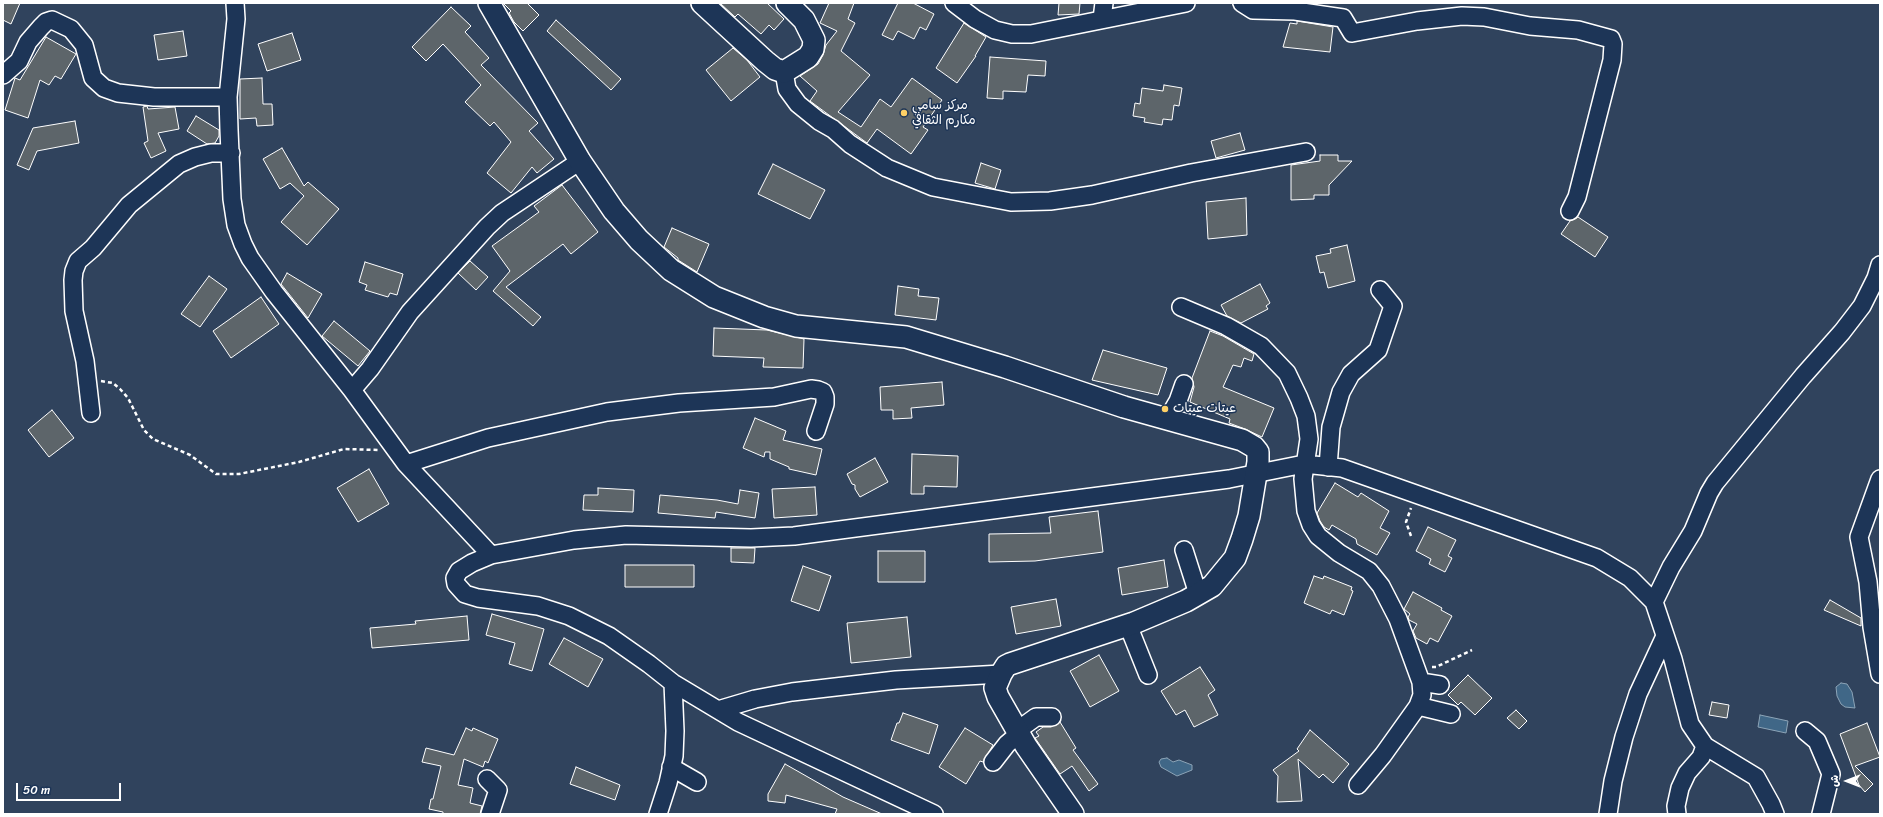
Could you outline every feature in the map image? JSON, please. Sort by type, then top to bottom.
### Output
[{"type":"main road","points":[[489,3],[580,161],[614,211],[639,240],[672,270],[714,297],[764,317],[796,326],[906,337],[1005,367],[1124,407],[1248,442],[1258,452],[1256,475],[1249,516],[1235,558],[1212,586],[1186,601],[1128,625],[1010,664],[1006,666],[1001,674],[995,688],[998,697],[1072,814]]},
{"type":"main road","points":[[702,3],[765,61],[775,69],[784,72],[808,57],[813,48],[814,40],[804,20],[787,3]]},
{"type":"street","points":[[235,3],[236,19],[228,97],[232,199],[236,225],[250,258],[304,331],[352,390],[401,458],[491,555]]},
{"type":"street","points":[[954,3],[975,19],[995,30],[1012,34],[1046,32],[1103,11],[1186,3]]},
{"type":"street","points":[[1242,3],[1253,10],[1295,11],[1343,18],[1352,33],[1416,21],[1462,16],[1484,17],[1530,26],[1578,30],[1611,39],[1613,44],[1612,60],[1577,197],[1570,211]]},
{"type":"street","points":[[3,75],[19,61],[28,42],[41,27],[46,22],[52,20],[71,29],[84,45],[93,78],[104,88],[118,93],[154,97],[228,97]]},
{"type":"street","points":[[784,72],[788,88],[798,104],[819,121],[833,129],[850,144],[888,168],[933,187],[1011,202],[1037,202],[1092,195],[1191,173],[1306,152]]},
{"type":"street","points":[[91,413],[85,361],[74,311],[74,276],[78,261],[93,248],[129,205],[179,164],[195,157],[211,153],[230,153]]},
{"type":"street","points":[[352,390],[370,369],[410,312],[487,227],[502,213],[580,161]]},
{"type":"street","points":[[1654,602],[1671,567],[1693,531],[1709,493],[1715,483],[1798,382],[1842,332],[1862,306],[1876,278],[1880,265]]},
{"type":"street","points":[[1328,467],[1330,427],[1341,392],[1351,374],[1378,350],[1393,306],[1380,290]]},
{"type":"street","points":[[1181,307],[1226,326],[1261,346],[1287,374],[1306,416],[1309,439],[1304,464],[1303,479],[1306,511],[1310,525],[1318,536],[1339,553],[1369,571],[1381,586],[1398,619],[1418,675],[1422,695],[1418,706],[1383,755],[1358,785]]},
{"type":"street","points":[[1167,420],[1178,401],[1184,384]]},
{"type":"street","points":[[401,458],[607,412],[673,404],[774,397],[811,389],[823,392],[825,397],[825,404],[816,431]]},
{"type":"street","points":[[934,814],[738,722],[673,683],[609,636],[569,616],[538,606],[478,598],[460,590],[455,578],[459,571],[472,563],[491,555],[574,540],[626,535],[751,538],[794,536],[1256,475],[1304,464],[1342,468],[1597,558],[1630,578],[1654,602],[1673,659],[1690,724],[1705,746],[1756,777],[1775,814]]},
{"type":"street","points":[[1880,479],[1859,537],[1868,582],[1872,627],[1880,674]]},
{"type":"street","points":[[1184,550],[1198,594]]},
{"type":"street","points":[[1128,625],[1148,675]]},
{"type":"street","points":[[1608,814],[1613,781],[1624,737],[1638,694],[1665,636]]},
{"type":"street","points":[[718,710],[755,699],[792,692],[896,680],[1001,674]]},
{"type":"street","points":[[1418,675],[1440,685]]},
{"type":"street","points":[[658,814],[671,768],[675,731],[673,683]]},
{"type":"street","points":[[1418,706],[1451,714]]},
{"type":"street","points":[[993,762],[1019,731],[1036,717],[1052,717]]},
{"type":"street","points":[[1805,731],[1817,741],[1831,774],[1821,814]]},
{"type":"street","points":[[1677,814],[1676,806],[1680,788],[1687,773],[1701,757],[1705,746]]},
{"type":"street","points":[[671,768],[697,782]]},
{"type":"street","points":[[487,778],[498,790],[490,814]]},
{"type":"path","points":[[87,380],[113,383],[128,398],[144,430],[153,440],[190,455],[216,474],[239,474],[299,462],[344,449],[358,448],[401,458]]},
{"type":"path","points":[[1411,536],[1406,522],[1416,494]]},
{"type":"path","points":[[1418,675],[1472,650]]},
{"type":"water","points":[[1841,683],[1847,684],[1852,692],[1855,708],[1845,707],[1841,704],[1837,696],[1836,687]]},
{"type":"water","points":[[1760,715],[1788,721],[1786,733],[1758,727]]},
{"type":"water","points":[[1167,758],[1173,762],[1179,760],[1192,765],[1192,770],[1177,776],[1161,767],[1159,762],[1161,759]]},
{"type":"building","points":[[3,3],[20,3],[11,24],[3,20]]},
{"type":"building","points":[[503,3],[527,3],[539,15],[523,31],[514,22],[509,13],[511,11]]},
{"type":"building","points":[[720,3],[767,3],[784,19],[774,30],[769,25],[761,34],[738,14],[735,17]]},
{"type":"building","points":[[829,3],[854,3],[848,19],[855,23],[841,51],[870,75],[838,112],[861,127],[880,99],[891,107],[912,78],[942,100],[923,127],[928,130],[911,154],[877,129],[867,143],[810,101],[817,91],[800,76],[818,64],[826,45],[837,31],[820,23]]},
{"type":"building","points":[[898,3],[913,3],[934,14],[926,30],[920,27],[914,39],[898,31],[893,40],[882,35]]},
{"type":"building","points":[[1059,3],[1080,3],[1079,14],[1058,15]]},
{"type":"building","points":[[451,7],[471,26],[465,32],[489,58],[481,65],[538,123],[529,131],[554,159],[537,173],[532,167],[511,193],[487,173],[511,142],[494,122],[490,126],[465,102],[481,85],[443,44],[426,61],[412,47]]},
{"type":"building","points":[[556,20],[621,79],[611,90],[547,31]]},
{"type":"building","points":[[1297,21],[1333,27],[1330,52],[1283,47],[1290,23],[1297,24]]},
{"type":"building","points":[[964,23],[986,37],[976,56],[957,83],[936,68]]},
{"type":"building","points":[[183,31],[187,56],[158,60],[154,35]]},
{"type":"building","points":[[292,33],[301,60],[267,71],[258,44]]},
{"type":"building","points":[[46,37],[76,54],[61,79],[55,76],[49,85],[40,80],[28,118],[5,110],[15,78],[20,80]]},
{"type":"building","points":[[733,48],[747,60],[760,77],[731,101],[706,70]]},
{"type":"building","points":[[990,57],[1046,61],[1045,76],[1028,75],[1026,92],[1003,91],[1003,99],[987,98]]},
{"type":"building","points":[[262,78],[263,104],[272,104],[273,125],[257,126],[256,118],[240,119],[240,79]]},
{"type":"building","points":[[1164,85],[1182,88],[1179,106],[1174,105],[1172,120],[1163,119],[1162,125],[1144,122],[1145,118],[1133,116],[1135,103],[1140,104],[1142,88],[1163,91]]},
{"type":"building","points":[[147,106],[148,109],[175,107],[179,129],[158,133],[166,151],[151,158],[144,143],[148,141],[143,107]]},
{"type":"building","points":[[196,116],[219,130],[219,136],[215,143],[207,144],[187,131]]},
{"type":"building","points":[[75,121],[79,143],[37,151],[29,170],[17,165],[33,128]]},
{"type":"building","points":[[1240,133],[1245,150],[1216,158],[1211,141]]},
{"type":"building","points":[[282,148],[304,186],[308,182],[339,209],[307,245],[281,222],[304,196],[290,183],[280,189],[263,159]]},
{"type":"building","points":[[1320,155],[1338,155],[1338,161],[1352,161],[1329,185],[1329,195],[1314,195],[1314,199],[1291,200],[1291,165],[1320,161]]},
{"type":"building","points":[[981,163],[1001,170],[995,189],[975,183]]},
{"type":"building","points":[[773,164],[825,190],[810,219],[758,194]]},
{"type":"building","points":[[562,185],[598,232],[571,254],[563,244],[506,287],[541,317],[533,326],[493,291],[510,271],[492,246],[539,212],[534,206]]},
{"type":"building","points":[[1246,198],[1247,235],[1208,239],[1206,202]]},
{"type":"building","points":[[1578,217],[1608,237],[1595,257],[1561,234],[1570,221]]},
{"type":"building","points":[[672,228],[709,244],[697,272],[678,260],[678,258],[664,247]]},
{"type":"building","points":[[1347,245],[1355,281],[1328,288],[1324,272],[1320,273],[1316,256],[1331,253],[1330,249]]},
{"type":"building","points":[[470,261],[488,277],[476,290],[458,273]]},
{"type":"building","points":[[365,262],[403,274],[397,295],[390,293],[388,297],[365,290],[367,285],[359,282]]},
{"type":"building","points":[[287,273],[322,294],[308,318],[281,284]]},
{"type":"building","points":[[209,276],[227,289],[200,327],[181,314]]},
{"type":"building","points":[[1260,284],[1270,303],[1266,306],[1268,309],[1241,323],[1227,316],[1221,305]]},
{"type":"building","points":[[898,286],[919,289],[918,296],[939,298],[936,320],[895,315]]},
{"type":"building","points":[[261,297],[279,324],[231,358],[213,331]]},
{"type":"building","points":[[334,321],[370,351],[358,366],[322,336]]},
{"type":"building","points":[[714,328],[767,330],[804,339],[803,368],[763,367],[764,358],[713,356]]},
{"type":"building","points":[[1210,331],[1223,336],[1254,354],[1252,361],[1244,358],[1241,367],[1233,365],[1223,387],[1274,408],[1262,437],[1229,423],[1230,419],[1190,402],[1194,387],[1192,378]]},
{"type":"building","points":[[1103,350],[1167,368],[1158,395],[1092,380]]},
{"type":"building","points":[[942,382],[944,405],[911,408],[912,418],[893,419],[893,410],[881,410],[880,387]]},
{"type":"building","points":[[52,410],[74,438],[49,457],[28,430]]},
{"type":"building","points":[[755,418],[786,431],[783,440],[822,449],[816,475],[789,469],[789,467],[770,459],[770,452],[765,452],[764,457],[743,448]]},
{"type":"building","points":[[912,454],[958,456],[957,487],[924,486],[924,494],[911,494]]},
{"type":"building","points":[[875,458],[888,482],[860,497],[855,489],[855,485],[852,484],[847,474]]},
{"type":"building","points":[[369,469],[389,504],[358,522],[337,488]]},
{"type":"building","points":[[1335,483],[1358,497],[1361,493],[1389,511],[1380,528],[1390,533],[1377,555],[1357,544],[1356,539],[1332,525],[1329,530],[1324,527],[1320,521],[1317,513]]},
{"type":"building","points":[[815,487],[817,515],[774,518],[772,489]]},
{"type":"building","points":[[598,488],[634,490],[633,512],[583,510],[584,495],[598,495]]},
{"type":"building","points":[[740,490],[759,493],[755,518],[716,512],[715,518],[658,513],[660,495],[717,500],[738,504]]},
{"type":"building","points":[[1098,511],[1103,552],[1035,561],[989,562],[989,534],[1051,533],[1049,517]]},
{"type":"building","points":[[1428,527],[1456,540],[1448,556],[1452,558],[1445,572],[1429,564],[1431,559],[1416,551]]},
{"type":"building","points":[[731,548],[755,548],[754,563],[731,562]]},
{"type":"building","points":[[878,551],[925,551],[925,582],[878,582]]},
{"type":"building","points":[[1164,560],[1168,587],[1122,595],[1118,568]]},
{"type":"building","points":[[625,565],[694,565],[694,587],[625,587]]},
{"type":"building","points":[[803,566],[831,576],[819,611],[791,601]]},
{"type":"building","points":[[1314,576],[1323,579],[1324,576],[1352,587],[1351,590],[1353,591],[1344,615],[1332,610],[1330,614],[1304,603]]},
{"type":"building","points":[[1413,592],[1442,608],[1441,610],[1452,616],[1438,642],[1430,638],[1427,644],[1416,638],[1413,631],[1417,624],[1409,620],[1408,617],[1410,614],[1404,609]]},
{"type":"building","points":[[1056,599],[1061,626],[1016,634],[1011,607]]},
{"type":"building","points":[[1830,600],[1861,618],[1861,626],[1824,610]]},
{"type":"building","points":[[492,614],[544,629],[532,671],[509,664],[515,643],[486,635]]},
{"type":"building","points":[[467,616],[469,640],[372,648],[370,628],[416,624],[415,621]]},
{"type":"building","points":[[907,617],[911,657],[851,663],[847,623]]},
{"type":"building","points":[[564,638],[603,659],[588,687],[549,664]]},
{"type":"building","points":[[1099,655],[1119,691],[1090,707],[1070,671]]},
{"type":"building","points":[[1200,667],[1215,690],[1208,695],[1218,715],[1194,727],[1185,710],[1176,715],[1161,691]]},
{"type":"building","points":[[1468,675],[1492,698],[1475,715],[1461,702],[1458,705],[1448,695]]},
{"type":"building","points":[[1712,702],[1729,705],[1727,718],[1709,715]]},
{"type":"building","points":[[1516,710],[1527,721],[1519,729],[1507,718]]},
{"type":"building","points":[[903,713],[938,725],[929,754],[891,740],[897,723],[899,723]]},
{"type":"building","points":[[1060,722],[1076,748],[1073,750],[1098,784],[1089,791],[1072,766],[1060,774],[1035,738],[1039,736],[1036,732],[1043,727],[1051,727]]},
{"type":"building","points":[[1867,723],[1880,757],[1855,766],[1873,784],[1865,792],[1859,785],[1840,734]]},
{"type":"building","points":[[466,728],[472,731],[473,728],[498,739],[488,763],[485,761],[483,767],[464,759],[458,785],[473,788],[470,803],[482,806],[480,814],[443,814],[443,812],[429,809],[441,766],[422,762],[426,748],[454,755]]},
{"type":"building","points":[[965,728],[993,745],[983,762],[980,761],[966,784],[939,767]]},
{"type":"building","points":[[1310,730],[1349,764],[1333,783],[1323,774],[1319,778],[1298,759],[1302,801],[1277,802],[1278,776],[1273,770],[1299,751],[1297,749]]},
{"type":"building","points":[[785,764],[843,797],[882,814],[835,814],[837,809],[786,795],[785,803],[768,801],[768,794]]},
{"type":"building","points":[[576,767],[620,785],[615,800],[570,784]]},
{"type":"place","name":"مركز سامي مكارم الثقافي","points":[[904,113]]},
{"type":"place","name":"عيتات عيتات","points":[[1165,409]]}]
